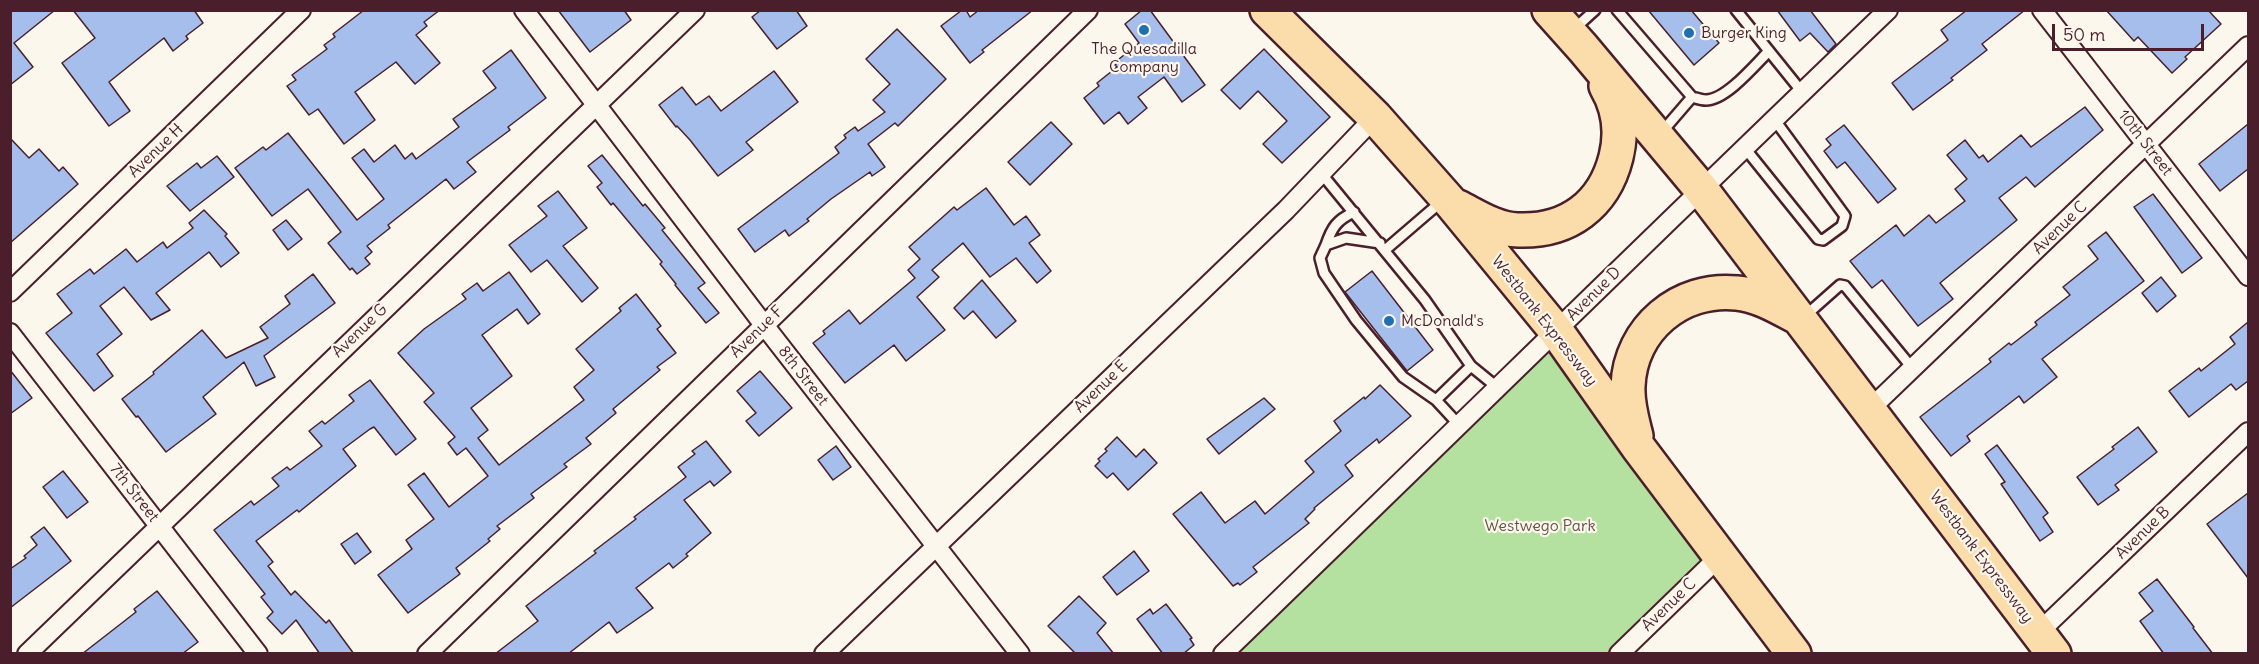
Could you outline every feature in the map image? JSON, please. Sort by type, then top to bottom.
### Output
[{"type":"highway","name":"Westbank Expressway","points":[[1268,10],[1374,117],[1449,200],[1557,332],[1638,447],[1794,654]]},
{"type":"highway","name":"Westbank Expressway","points":[[1567,30],[1701,189],[2046,643]]},
{"type":"highway","points":[[1449,200],[1489,223],[1516,231],[1549,228],[1568,221],[1588,208],[1604,189],[1618,148],[1620,125],[1612,95],[1567,30]]},
{"type":"highway","points":[[1638,447],[1628,404],[1630,366],[1637,346],[1664,312],[1710,293],[1738,293],[1768,302],[1801,319]]},
{"type":"street","name":"Avenue H","points":[[10,292],[301,10]]},
{"type":"street","name":"8th Street","points":[[524,10],[764,325],[1020,654]]},
{"type":"street","name":"Avenue G","points":[[27,654],[694,10]]},
{"type":"street","name":"Avenue F","points":[[427,654],[1088,10]]},
{"type":"street","name":"Avenue D","points":[[1223,654],[1888,10]]},
{"type":"street","name":"10th Street","points":[[2042,10],[2248,276]]},
{"type":"street","name":"Avenue C","points":[[1870,409],[2248,46]]},
{"type":"street","name":"Avenue E","points":[[824,654],[1286,210],[1374,117]]},
{"type":"street","name":"7th Street","points":[[10,333],[258,654]]},
{"type":"street","name":"Avenue B","points":[[2046,643],[2248,432]]},
{"type":"street","name":"Avenue C","points":[[1619,654],[1720,556]]},
{"type":"lane","points":[[1567,30],[1595,10]]},
{"type":"lane","points":[[1617,10],[1692,98],[1707,100],[1719,97],[1769,51]]},
{"type":"lane","points":[[1736,10],[1802,92]]},
{"type":"lane","points":[[1658,137],[1692,98]]},
{"type":"lane","points":[[1744,147],[1818,239],[1823,240],[1842,226],[1845,216],[1774,120]]},
{"type":"lane","points":[[1321,173],[1425,300],[1471,366],[1498,388]]},
{"type":"lane","points":[[1326,245],[1346,238],[1382,247],[1449,200]]},
{"type":"lane","points":[[1354,212],[1337,221],[1330,233],[1320,258],[1324,273],[1356,320],[1403,377],[1436,400],[1460,426]]},
{"type":"lane","points":[[1801,319],[1840,285],[1845,286],[1913,369]]},
{"type":"lane","points":[[1436,400],[1471,366]]},
{"type":"green space","name":"Westwego Park","points":[[1557,332],[1720,556],[1619,653],[1223,654]]},
{"type":"building","points":[[10,10],[55,10],[14,43],[33,67],[10,85]]},
{"type":"building","points":[[73,10],[194,10],[203,23],[186,36],[188,39],[173,51],[164,38],[109,82],[130,111],[109,126],[62,63],[95,38]]},
{"type":"building","points":[[364,10],[440,10],[424,22],[427,26],[416,35],[440,63],[415,84],[396,62],[355,92],[375,120],[344,144],[318,109],[309,115],[287,86],[296,80],[292,75],[327,49],[324,45],[335,37],[333,34]]},
{"type":"building","points":[[558,10],[624,10],[631,20],[590,52]]},
{"type":"building","points":[[761,10],[796,10],[807,26],[777,49],[752,17]]},
{"type":"building","points":[[962,10],[966,10],[970,17],[979,10],[1033,10],[982,50],[984,52],[970,63],[941,26]]},
{"type":"building","points":[[1142,10],[1150,10],[1205,85],[1182,102],[1164,77],[1138,97],[1147,108],[1128,124],[1119,112],[1104,124],[1084,98],[1099,86],[1097,83],[1117,67],[1115,65],[1120,61],[1119,59],[1139,43],[1125,24]]},
{"type":"building","name":"Burger King","points":[[1648,10],[1691,10],[1719,43],[1694,65]]},
{"type":"building","points":[[1777,10],[1810,10],[1836,44],[1828,52],[1810,33],[1800,41]]},
{"type":"building","points":[[1967,10],[2025,10],[1982,44],[1987,50],[1951,78],[1953,80],[1913,110],[1892,83],[1948,40],[1941,30]]},
{"type":"building","points":[[2106,10],[2208,10],[2221,24],[2185,57],[2187,59],[2172,73],[2138,37],[2134,41]]},
{"type":"building","points":[[897,29],[946,79],[898,126],[895,123],[868,144],[885,167],[872,176],[870,172],[831,199],[807,219],[809,221],[789,236],[785,230],[755,252],[738,229],[839,153],[835,147],[846,138],[844,135],[855,127],[858,131],[885,112],[873,100],[890,84],[866,59]]},
{"type":"building","points":[[1264,49],[1330,117],[1282,163],[1263,144],[1287,121],[1258,91],[1240,109],[1221,90]]},
{"type":"building","points":[[511,50],[546,98],[508,127],[510,130],[467,162],[476,172],[454,189],[446,179],[388,225],[390,228],[367,246],[372,252],[365,258],[370,264],[357,274],[352,268],[350,270],[328,243],[341,232],[308,189],[272,216],[235,168],[263,147],[266,150],[288,133],[357,220],[384,199],[352,158],[364,149],[374,162],[395,145],[405,159],[412,153],[416,159],[459,127],[453,119],[496,88],[483,71]]},
{"type":"building","points":[[774,71],[798,102],[746,142],[753,150],[718,176],[659,105],[682,87],[696,105],[709,96],[721,111]]},
{"type":"building","points":[[2085,107],[2103,130],[2035,187],[2026,177],[1999,198],[2017,220],[1940,283],[1953,299],[1918,326],[1882,280],[1872,288],[1850,261],[1896,225],[1904,236],[1929,215],[1936,223],[1965,201],[1955,189],[1967,179],[1947,155],[1965,140],[1979,158],[1983,155],[1988,162],[2021,135],[2031,147]]},
{"type":"building","points":[[1051,122],[1072,144],[1030,185],[1008,162]]},
{"type":"building","points":[[2248,124],[2248,169],[2220,191],[2199,164]]},
{"type":"building","points":[[1844,125],[1896,189],[1878,203],[1845,162],[1837,168],[1824,151],[1831,145],[1826,139]]},
{"type":"building","points":[[10,138],[29,158],[39,149],[59,171],[63,167],[78,184],[10,243]]},
{"type":"building","points":[[602,155],[643,206],[645,204],[665,228],[662,230],[705,283],[698,288],[719,313],[706,323],[675,285],[660,264],[662,262],[597,187],[602,183],[588,166]]},
{"type":"building","points":[[217,156],[234,177],[190,211],[167,186],[197,163],[201,168]]},
{"type":"building","points":[[986,188],[1014,225],[1026,216],[1040,235],[1029,243],[1051,271],[1037,283],[1016,258],[990,277],[963,243],[932,270],[939,277],[917,297],[945,330],[906,361],[894,345],[845,383],[813,343],[825,334],[823,331],[849,310],[860,324],[915,278],[908,270],[920,259],[909,247],[954,207],[957,210]]},
{"type":"building","points":[[558,191],[587,228],[563,246],[598,288],[582,302],[547,260],[531,272],[509,245],[547,216],[538,206]]},
{"type":"building","points":[[2153,194],[2202,258],[2182,273],[2134,207]]},
{"type":"building","points":[[204,210],[227,234],[225,236],[239,253],[221,267],[209,252],[156,293],[170,310],[151,320],[124,287],[100,306],[122,334],[97,354],[113,376],[94,391],[46,333],[72,313],[57,294],[90,269],[94,274],[126,249],[137,262],[163,242],[167,248],[193,228],[189,223]]},
{"type":"building","points":[[286,220],[302,239],[288,250],[273,230]]},
{"type":"building","points":[[2106,232],[2144,281],[2042,359],[2057,377],[2024,403],[2019,396],[1967,436],[1970,441],[1951,456],[1920,417],[1991,362],[1989,359],[2009,343],[2011,345],[2037,325],[2035,322],[2070,295],[2063,287],[2098,259],[2088,246]]},
{"type":"building","name":"McDonald's","points":[[1372,271],[1433,350],[1407,371],[1345,292]]},
{"type":"building","points":[[509,272],[540,314],[528,324],[517,309],[482,335],[512,376],[471,408],[488,430],[478,438],[499,465],[584,400],[574,387],[594,370],[576,349],[621,311],[619,308],[636,294],[661,326],[657,329],[676,353],[657,367],[660,370],[613,409],[616,413],[586,438],[591,444],[564,464],[567,467],[531,494],[534,498],[497,526],[500,529],[488,539],[490,541],[456,568],[460,574],[408,613],[378,575],[412,549],[406,540],[434,519],[408,485],[424,473],[449,507],[488,476],[466,448],[457,455],[448,443],[455,437],[424,402],[434,393],[398,353],[424,329],[466,299],[462,294],[477,283],[483,291]]},
{"type":"building","points":[[313,274],[335,303],[264,356],[275,377],[256,386],[244,362],[203,397],[216,414],[166,452],[122,399],[154,374],[153,372],[202,330],[226,358],[268,338],[260,327],[290,304],[285,296]]},
{"type":"building","points":[[2161,277],[2176,296],[2157,312],[2142,293]]},
{"type":"building","points":[[982,280],[1016,321],[996,338],[973,311],[964,319],[954,308]]},
{"type":"building","points":[[2248,322],[2248,381],[2236,390],[2231,384],[2189,417],[2169,391],[2199,368],[2201,371],[2235,344],[2230,337]]},
{"type":"building","points":[[10,370],[32,398],[10,414]]},
{"type":"building","points":[[760,371],[792,408],[759,436],[746,421],[756,413],[737,391]]},
{"type":"building","points":[[370,380],[416,439],[396,455],[374,427],[370,429],[343,449],[356,466],[299,512],[297,510],[256,541],[273,562],[268,566],[291,595],[295,591],[326,623],[329,620],[354,654],[320,654],[296,620],[282,634],[267,618],[273,612],[261,597],[265,594],[214,530],[251,501],[254,505],[279,486],[272,478],[287,467],[290,470],[322,446],[309,431],[322,421],[325,424],[354,401],[349,395]]},
{"type":"building","points":[[1380,385],[1411,416],[1379,443],[1377,439],[1345,465],[1353,476],[1314,508],[1305,519],[1309,523],[1253,567],[1257,572],[1240,585],[1238,583],[1233,586],[1173,514],[1201,492],[1225,523],[1255,501],[1265,514],[1314,472],[1305,461],[1341,431],[1334,421]]},
{"type":"building","points":[[1264,398],[1275,409],[1219,454],[1207,439]]},
{"type":"building","points":[[2138,427],[2157,452],[2115,485],[2119,490],[2098,505],[2077,477],[2114,449],[2112,447]]},
{"type":"building","points":[[1117,437],[1136,457],[1144,449],[1157,463],[1128,490],[1113,473],[1107,478],[1095,466],[1100,461],[1098,459],[1107,451],[1105,449]]},
{"type":"building","points":[[706,441],[731,472],[714,486],[710,481],[684,500],[711,533],[673,568],[669,563],[636,588],[653,608],[617,633],[609,622],[568,654],[495,654],[538,621],[526,606],[596,553],[594,551],[636,519],[634,517],[686,477],[678,467],[695,454],[692,451]]},
{"type":"building","points":[[1997,445],[2048,513],[2043,517],[2053,532],[2040,541],[2001,484],[2005,482],[1985,454]]},
{"type":"building","points":[[836,446],[851,467],[833,480],[818,460]]},
{"type":"building","points":[[63,471],[88,502],[67,518],[43,487]]},
{"type":"building","points":[[2248,493],[2248,578],[2207,524]]},
{"type":"building","points":[[44,527],[71,561],[10,608],[10,569],[26,558],[24,556],[37,545],[31,537]]},
{"type":"building","points":[[357,533],[371,552],[355,564],[341,544]]},
{"type":"building","points":[[1134,551],[1149,571],[1117,595],[1103,577]]},
{"type":"building","points":[[2157,579],[2213,654],[2164,654],[2140,621],[2153,611],[2139,593]]},
{"type":"building","points":[[157,591],[198,642],[182,654],[82,654],[136,612],[134,609]]},
{"type":"building","points":[[1079,596],[1106,623],[1097,633],[1114,654],[1076,654],[1048,626]]},
{"type":"building","points":[[1166,604],[1192,638],[1190,639],[1194,645],[1183,654],[1163,654],[1137,619],[1150,609],[1153,614]]},
{"type":"place","name":"The Quesadilla Company","points":[[1144,30]]},
{"type":"place","name":"Burger King","points":[[1689,33]]},
{"type":"place","name":"McDonald's","points":[[1389,321]]}]
